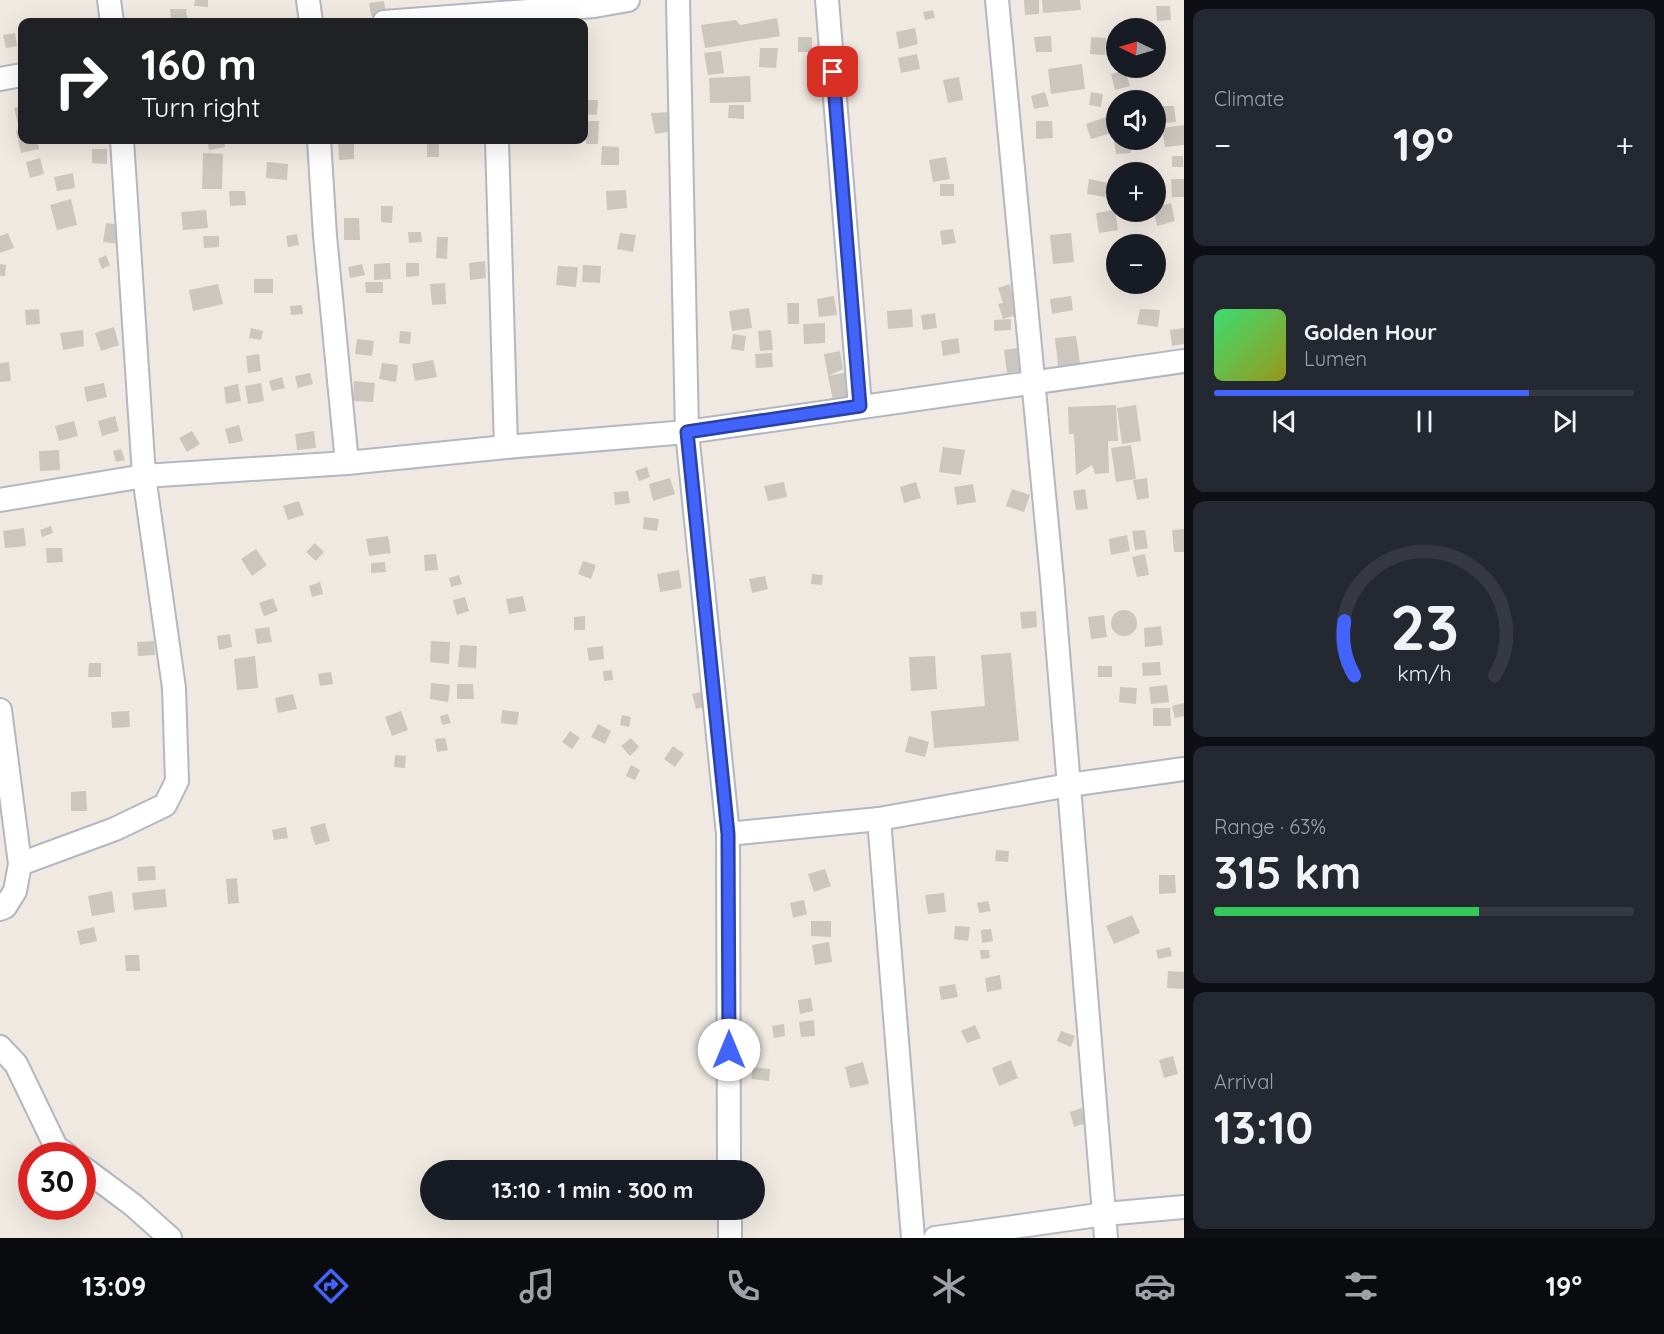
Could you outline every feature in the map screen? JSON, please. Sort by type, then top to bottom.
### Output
[{"type":"street","points":[[109,0],[111,18]]},
{"type":"street","points":[[308,0],[310,18]]},
{"type":"street","points":[[428,18],[594,6],[628,0]]},
{"type":"street","points":[[678,0],[687,432],[728,834],[729,1160]]},
{"type":"street","points":[[827,0],[860,406]]},
{"type":"street","points":[[997,0],[1035,383],[1106,1238]]},
{"type":"street","points":[[0,79],[18,76]]},
{"type":"street","points":[[20,864],[116,829],[165,805],[177,781],[174,688],[144,476],[122,144]]},
{"type":"street","points":[[319,144],[325,236],[347,464]]},
{"type":"street","points":[[497,144],[506,447]]},
{"type":"street","points":[[0,500],[144,476],[347,464],[506,447],[687,432],[1184,361]]},
{"type":"street","points":[[0,710],[20,864],[15,891],[5,907],[0,909]]},
{"type":"street","points":[[728,834],[879,819],[1069,785],[1184,769]]},
{"type":"street","points":[[879,819],[913,1238]]},
{"type":"street","points":[[0,1047],[16,1064],[54,1142]]},
{"type":"street","points":[[96,1177],[133,1205],[170,1238]]},
{"type":"street","points":[[935,1238],[1105,1214],[1184,1207]]},
{"type":"street","points":[[729,1220],[730,1238]]},
{"type":"building","points":[[195,0],[208,0],[208,7],[194,6]]},
{"type":"building","points":[[1024,0],[1039,0],[1039,14],[1025,15]]},
{"type":"building","points":[[1042,0],[1080,0],[1081,10],[1043,13]]},
{"type":"building","points":[[384,1],[386,14],[371,16],[369,3]]},
{"type":"building","points":[[1156,6],[1170,6],[1171,20],[1157,18]]},
{"type":"building","points":[[170,9],[186,9],[187,18],[171,18]]},
{"type":"building","points":[[933,10],[935,18],[925,20],[923,12]]},
{"type":"building","points":[[777,18],[780,36],[705,48],[701,25],[736,20],[740,25]]},
{"type":"building","points":[[915,28],[918,44],[899,49],[896,32]]},
{"type":"building","points":[[15,33],[17,46],[6,48],[3,35]]},
{"type":"building","points":[[1051,36],[1052,52],[1036,52],[1034,37]]},
{"type":"building","points":[[798,37],[812,37],[812,52],[798,52]]},
{"type":"building","points":[[1091,37],[1106,38],[1105,55],[1090,54]]},
{"type":"building","points":[[760,48],[778,48],[776,68],[759,67]]},
{"type":"building","points":[[721,51],[724,73],[708,75],[704,53]]},
{"type":"building","points":[[917,54],[920,69],[901,73],[898,58]]},
{"type":"building","points":[[1082,64],[1085,89],[1051,94],[1048,69]]},
{"type":"building","points":[[750,76],[751,102],[710,103],[709,78]]},
{"type":"building","points":[[959,77],[963,100],[948,103],[943,80]]},
{"type":"building","points":[[1112,78],[1128,78],[1130,86],[1115,90]]},
{"type":"building","points":[[1045,92],[1049,106],[1034,109],[1031,96]]},
{"type":"building","points":[[1091,92],[1103,94],[1101,107],[1089,105]]},
{"type":"building","points":[[588,100],[598,100],[597,115],[588,114]]},
{"type":"building","points":[[729,105],[744,105],[744,119],[728,118]]},
{"type":"building","points":[[1166,106],[1174,106],[1176,122],[1166,123]]},
{"type":"building","points":[[18,107],[18,124],[14,108]]},
{"type":"building","points":[[673,112],[673,131],[655,134],[651,113]]},
{"type":"building","points":[[1106,117],[1106,134],[1091,139],[1086,124]]},
{"type":"building","points":[[588,121],[599,121],[598,144],[588,144]]},
{"type":"building","points":[[1036,121],[1052,121],[1053,138],[1036,139]]},
{"type":"building","points":[[1184,125],[1184,145],[1166,147],[1166,127]]},
{"type":"building","points":[[19,144],[38,144],[39,149],[21,153]]},
{"type":"building","points":[[208,144],[225,144],[225,147],[209,150]]},
{"type":"building","points":[[338,144],[354,144],[354,159],[339,160]]},
{"type":"building","points":[[427,144],[439,144],[439,157],[427,157]]},
{"type":"building","points":[[602,146],[619,147],[619,165],[601,165]]},
{"type":"building","points":[[92,149],[107,149],[107,164],[92,163]]},
{"type":"building","points":[[1115,150],[1131,150],[1131,153],[1116,154]]},
{"type":"building","points":[[203,153],[223,154],[222,189],[202,189]]},
{"type":"building","points":[[1172,156],[1183,156],[1183,167],[1172,167]]},
{"type":"building","points":[[946,157],[950,179],[933,182],[929,160]]},
{"type":"building","points":[[40,158],[44,174],[30,178],[26,162]]},
{"type":"building","points":[[267,162],[288,164],[287,180],[266,178]]},
{"type":"building","points":[[73,173],[75,188],[57,191],[54,177]]},
{"type":"building","points":[[1089,179],[1106,183],[1105,197],[1087,194]]},
{"type":"building","points":[[1171,179],[1184,179],[1184,197],[1172,197]]},
{"type":"building","points":[[940,184],[954,184],[954,196],[940,196]]},
{"type":"building","points":[[626,190],[627,208],[607,210],[606,191]]},
{"type":"building","points":[[229,191],[245,191],[246,205],[230,206]]},
{"type":"building","points":[[71,199],[77,225],[57,230],[50,205]]},
{"type":"building","points":[[1171,203],[1175,221],[1157,226],[1156,222],[1166,222],[1166,204]]},
{"type":"building","points":[[381,206],[393,206],[392,223],[381,222]]},
{"type":"building","points":[[206,210],[208,228],[183,230],[181,212]]},
{"type":"building","points":[[1106,211],[1106,222],[1117,222],[1118,230],[1099,233],[1096,213]]},
{"type":"building","points":[[344,218],[359,218],[360,240],[344,240]]},
{"type":"building","points":[[106,223],[124,225],[122,244],[103,242]]},
{"type":"building","points":[[953,229],[956,243],[942,245],[940,231]]},
{"type":"building","points":[[408,232],[421,232],[422,242],[409,243]]},
{"type":"building","points":[[8,233],[14,248],[0,253],[0,236]]},
{"type":"building","points":[[620,233],[636,235],[633,252],[617,249]]},
{"type":"building","points":[[1071,233],[1074,262],[1053,264],[1050,235]]},
{"type":"building","points":[[297,234],[299,245],[288,247],[286,236]]},
{"type":"building","points":[[203,236],[219,236],[219,247],[204,248]]},
{"type":"building","points":[[437,237],[448,237],[447,259],[436,258]]},
{"type":"building","points":[[106,255],[110,265],[102,269],[98,259]]},
{"type":"building","points":[[485,261],[486,278],[470,280],[469,263]]},
{"type":"building","points":[[390,263],[391,279],[374,280],[374,264]]},
{"type":"building","points":[[406,263],[419,263],[419,276],[406,277]]},
{"type":"building","points":[[0,264],[6,265],[5,276],[0,276]]},
{"type":"building","points":[[362,264],[365,275],[350,278],[348,267]]},
{"type":"building","points":[[583,265],[601,266],[600,283],[582,282]]},
{"type":"building","points":[[558,266],[578,267],[576,287],[556,285]]},
{"type":"building","points":[[254,279],[273,279],[273,293],[254,293]]},
{"type":"building","points":[[365,282],[383,282],[383,293],[366,293]]},
{"type":"building","points":[[445,283],[446,304],[432,305],[430,284]]},
{"type":"building","points":[[218,284],[223,304],[193,311],[189,290]]},
{"type":"building","points":[[1010,284],[1017,315],[1003,319],[998,304],[1003,303],[998,288]]},
{"type":"building","points":[[834,296],[837,315],[819,317],[817,299]]},
{"type":"building","points":[[1071,296],[1073,310],[1052,314],[1050,299]]},
{"type":"building","points":[[787,303],[799,303],[799,324],[788,324]]},
{"type":"building","points":[[302,305],[303,314],[291,315],[290,306]]},
{"type":"building","points":[[749,308],[752,328],[732,331],[729,311]]},
{"type":"building","points":[[39,309],[40,324],[26,325],[25,310]]},
{"type":"building","points":[[912,309],[913,327],[888,329],[887,311]]},
{"type":"building","points":[[1140,309],[1160,310],[1158,327],[1137,324]]},
{"type":"building","points":[[935,313],[937,328],[923,330],[921,315]]},
{"type":"building","points":[[1011,319],[1011,330],[994,331],[994,320]]},
{"type":"building","points":[[825,323],[825,343],[804,344],[803,324]]},
{"type":"building","points":[[114,327],[119,345],[101,351],[95,333]]},
{"type":"building","points":[[251,328],[263,331],[261,340],[249,338]]},
{"type":"building","points":[[1184,328],[1184,344],[1172,346],[1170,330]]},
{"type":"building","points":[[83,330],[84,346],[63,350],[60,333]]},
{"type":"building","points":[[771,330],[773,350],[760,351],[758,331]]},
{"type":"building","points":[[400,331],[411,332],[410,344],[399,343]]},
{"type":"building","points":[[733,334],[746,336],[744,351],[731,349]]},
{"type":"building","points":[[1076,336],[1081,370],[1059,373],[1055,338]]},
{"type":"building","points":[[958,338],[960,353],[943,356],[941,341]]},
{"type":"building","points":[[357,339],[374,341],[372,356],[355,354]]},
{"type":"building","points":[[1017,348],[1020,371],[1007,373],[1004,350]]},
{"type":"building","points":[[840,351],[843,369],[828,376],[824,354]]},
{"type":"building","points":[[772,353],[773,367],[756,368],[755,354]]},
{"type":"building","points":[[259,354],[261,371],[248,373],[246,356]]},
{"type":"building","points":[[433,360],[437,377],[415,381],[412,364]]},
{"type":"building","points":[[9,362],[11,381],[0,382],[0,363]]},
{"type":"building","points":[[382,363],[398,365],[396,382],[379,379]]},
{"type":"building","points":[[848,372],[853,396],[833,400],[828,376]]},
{"type":"building","points":[[310,373],[313,384],[298,388],[295,376]]},
{"type":"building","points":[[282,377],[285,388],[272,391],[269,381]]},
{"type":"building","points":[[354,381],[375,383],[373,402],[353,401]]},
{"type":"building","points":[[104,383],[107,397],[87,402],[84,387]]},
{"type":"building","points":[[261,383],[264,401],[248,404],[245,386]]},
{"type":"building","points":[[238,384],[241,401],[226,404],[224,387]]},
{"type":"building","points":[[1116,405],[1118,441],[1108,441],[1109,473],[1095,474],[1092,465],[1076,475],[1074,434],[1069,434],[1068,407]]},
{"type":"building","points":[[1136,405],[1141,441],[1122,444],[1117,408]]},
{"type":"building","points":[[115,416],[119,431],[102,436],[98,421]]},
{"type":"building","points":[[74,421],[78,436],[59,441],[55,426]]},
{"type":"building","points":[[239,425],[243,441],[229,444],[225,429]]},
{"type":"building","points":[[192,431],[200,444],[187,452],[179,438]]},
{"type":"building","points":[[314,431],[316,448],[297,450],[295,434]]},
{"type":"building","points":[[1131,445],[1136,479],[1116,482],[1111,448]]},
{"type":"building","points":[[943,447],[965,450],[961,475],[939,472]]},
{"type":"building","points":[[121,449],[125,460],[116,462],[113,451]]},
{"type":"building","points":[[59,450],[60,470],[40,471],[39,451]]},
{"type":"building","points":[[647,467],[650,477],[639,481],[635,471]]},
{"type":"building","points":[[670,478],[675,494],[653,501],[649,484]]},
{"type":"building","points":[[1147,478],[1149,498],[1137,500],[1133,480]]},
{"type":"building","points":[[784,482],[787,497],[768,501],[764,486]]},
{"type":"building","points":[[916,482],[921,498],[904,503],[900,487]]},
{"type":"building","points":[[973,484],[976,502],[957,505],[954,487]]},
{"type":"building","points":[[1012,489],[1030,495],[1024,512],[1006,506]]},
{"type":"building","points":[[1085,489],[1088,509],[1076,510],[1073,491]]},
{"type":"building","points":[[628,491],[630,503],[615,505],[614,492]]},
{"type":"building","points":[[299,501],[304,515],[288,520],[283,506]]},
{"type":"building","points":[[644,517],[659,519],[657,531],[643,529]]},
{"type":"building","points":[[51,526],[53,533],[42,537],[40,530]]},
{"type":"building","points":[[24,528],[26,546],[5,548],[3,531]]},
{"type":"building","points":[[1184,529],[1184,552],[1174,552],[1172,530]]},
{"type":"building","points":[[1145,530],[1148,548],[1135,550],[1132,531]]},
{"type":"building","points":[[1127,535],[1130,551],[1111,555],[1109,539]]},
{"type":"building","points":[[388,536],[391,553],[369,556],[366,539]]},
{"type":"building","points":[[315,543],[324,552],[316,561],[306,552]]},
{"type":"building","points":[[46,548],[62,548],[63,562],[47,563]]},
{"type":"building","points":[[256,549],[267,565],[252,576],[241,559]]},
{"type":"building","points":[[436,554],[438,570],[425,571],[424,555]]},
{"type":"building","points":[[1145,554],[1149,575],[1137,577],[1132,557]]},
{"type":"building","points":[[583,561],[596,565],[591,579],[578,574]]},
{"type":"building","points":[[385,562],[386,572],[371,573],[371,563]]},
{"type":"building","points":[[679,570],[682,588],[660,592],[657,574]]},
{"type":"building","points":[[812,574],[823,575],[822,585],[811,584]]},
{"type":"building","points":[[459,575],[462,584],[451,587],[449,578]]},
{"type":"building","points":[[765,576],[768,589],[752,593],[749,579]]},
{"type":"building","points":[[320,582],[323,594],[312,597],[309,586]]},
{"type":"building","points":[[523,596],[526,611],[509,614],[506,599]]},
{"type":"building","points":[[465,597],[469,611],[457,615],[453,600]]},
{"type":"building","points":[[273,598],[278,611],[264,616],[259,603]]},
{"type":"building","points":[[1124,610],[1133,614],[1137,623],[1133,632],[1124,636],[1115,632],[1111,623],[1115,614]]},
{"type":"building","points":[[1036,611],[1037,627],[1022,629],[1020,612]]},
{"type":"building","points":[[1104,615],[1107,637],[1091,639],[1088,617]]},
{"type":"building","points":[[585,616],[585,630],[574,630],[574,617]]},
{"type":"building","points":[[1161,626],[1163,645],[1145,647],[1144,628]]},
{"type":"building","points":[[269,627],[272,642],[257,644],[255,629]]},
{"type":"building","points":[[230,634],[232,647],[219,650],[217,636]]},
{"type":"building","points":[[154,641],[155,655],[138,656],[137,642]]},
{"type":"building","points":[[431,641],[450,642],[449,664],[430,662]]},
{"type":"building","points":[[460,645],[477,646],[476,668],[458,667]]},
{"type":"building","points":[[603,646],[604,659],[589,661],[587,648]]},
{"type":"building","points":[[1011,653],[1019,741],[934,748],[931,711],[985,706],[981,655]]},
{"type":"building","points":[[255,656],[258,688],[237,690],[234,659]]},
{"type":"building","points":[[935,656],[937,689],[911,691],[909,657]]},
{"type":"building","points":[[1160,662],[1161,675],[1143,676],[1142,663]]},
{"type":"building","points":[[89,663],[101,663],[101,677],[88,677]]},
{"type":"building","points":[[1098,666],[1112,666],[1112,677],[1098,677]]},
{"type":"building","points":[[612,670],[613,680],[604,681],[603,671]]},
{"type":"building","points":[[331,672],[333,684],[320,686],[318,674]]},
{"type":"building","points":[[431,683],[450,685],[448,702],[430,699]]},
{"type":"building","points":[[457,684],[473,684],[474,699],[457,699]]},
{"type":"building","points":[[1167,685],[1169,702],[1151,704],[1149,687]]},
{"type":"building","points":[[1120,687],[1137,688],[1136,704],[1119,702]]},
{"type":"building","points":[[709,690],[713,705],[696,709],[692,694]]},
{"type":"building","points":[[293,694],[297,709],[278,713],[275,698]]},
{"type":"building","points":[[1184,703],[1184,716],[1175,718],[1172,706]]},
{"type":"building","points":[[1153,708],[1170,708],[1171,726],[1153,726]]},
{"type":"building","points":[[502,710],[519,712],[517,725],[501,723]]},
{"type":"building","points":[[129,711],[130,727],[112,728],[111,712]]},
{"type":"building","points":[[401,711],[408,730],[392,736],[385,717]]},
{"type":"building","points":[[448,714],[451,723],[442,725],[440,716]]},
{"type":"building","points":[[622,715],[631,717],[629,727],[620,725]]},
{"type":"building","points":[[598,724],[611,731],[605,744],[591,737]]},
{"type":"building","points":[[570,731],[580,738],[572,749],[562,742]]},
{"type":"building","points":[[909,736],[929,742],[925,757],[905,752]]},
{"type":"building","points":[[445,738],[448,750],[437,752],[435,739]]},
{"type":"building","points":[[631,738],[639,747],[630,756],[621,746]]},
{"type":"building","points":[[673,746],[684,754],[675,767],[664,759]]},
{"type":"building","points":[[395,755],[406,756],[405,768],[394,767]]},
{"type":"building","points":[[631,765],[640,770],[635,780],[626,776]]},
{"type":"building","points":[[86,791],[87,811],[71,811],[71,792]]},
{"type":"building","points":[[325,823],[330,841],[315,845],[310,827]]},
{"type":"building","points":[[286,827],[288,838],[274,840],[272,830]]},
{"type":"building","points":[[996,850],[1009,851],[1008,862],[995,861]]},
{"type":"building","points":[[155,866],[156,880],[138,881],[137,867]]},
{"type":"building","points":[[825,869],[831,886],[814,892],[808,874]]},
{"type":"building","points":[[1159,875],[1175,875],[1176,893],[1159,894]]},
{"type":"building","points":[[237,878],[239,903],[228,904],[226,879]]},
{"type":"building","points":[[165,889],[167,907],[134,910],[132,893]]},
{"type":"building","points":[[112,891],[115,912],[92,916],[88,896]]},
{"type":"building","points":[[944,893],[946,912],[928,914],[925,895]]},
{"type":"building","points":[[804,900],[807,914],[793,918],[790,903]]},
{"type":"building","points":[[988,901],[991,911],[979,913],[977,903]]},
{"type":"building","points":[[1132,915],[1140,933],[1114,944],[1106,926]]},
{"type":"building","points":[[811,921],[831,921],[831,937],[811,936]]},
{"type":"building","points":[[955,926],[970,927],[968,941],[954,939]]},
{"type":"building","points":[[94,927],[97,941],[80,945],[77,931]]},
{"type":"building","points":[[991,929],[993,941],[982,943],[981,930]]},
{"type":"building","points":[[829,942],[832,962],[815,965],[812,945]]},
{"type":"building","points":[[1170,947],[1172,956],[1158,959],[1156,950]]},
{"type":"building","points":[[980,950],[989,950],[990,958],[981,959]]},
{"type":"building","points":[[125,955],[139,955],[140,971],[126,971]]},
{"type":"building","points":[[1168,971],[1184,972],[1184,989],[1167,988]]},
{"type":"building","points":[[1000,975],[1002,989],[987,992],[985,978]]},
{"type":"building","points":[[955,984],[958,997],[941,1000],[939,987]]},
{"type":"building","points":[[811,998],[813,1011],[800,1014],[798,1000]]},
{"type":"building","points":[[814,1020],[815,1036],[801,1037],[799,1022]]},
{"type":"building","points":[[784,1024],[785,1036],[774,1038],[772,1026]]},
{"type":"building","points":[[975,1025],[981,1038],[967,1043],[961,1031]]},
{"type":"building","points":[[1061,1031],[1075,1036],[1071,1047],[1057,1041]]},
{"type":"building","points":[[1173,1056],[1178,1074],[1164,1078],[1159,1060]]},
{"type":"building","points":[[1011,1060],[1018,1078],[999,1086],[992,1068]]},
{"type":"building","points":[[863,1062],[869,1084],[850,1088],[845,1067]]},
{"type":"building","points":[[753,1067],[770,1069],[769,1081],[751,1079]]},
{"type":"building","points":[[1082,1108],[1086,1123],[1074,1127],[1070,1112]]},
{"type":"route","points":[[729,1050],[728,834],[687,432],[860,406],[833,72]]}]
